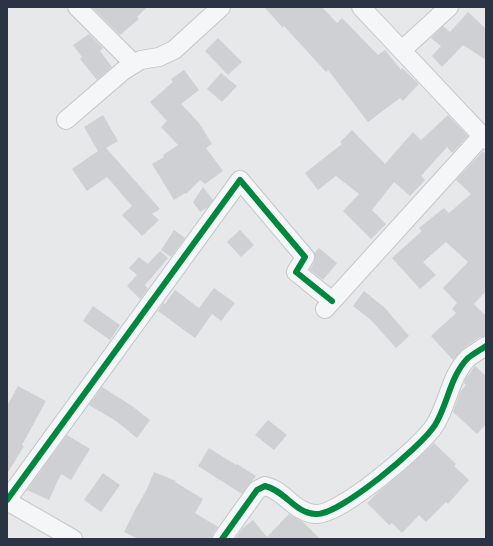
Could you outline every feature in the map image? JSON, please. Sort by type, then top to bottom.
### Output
[{"type":"street","points":[[77,7],[134,64]]},
{"type":"street","points":[[66,120],[134,64],[142,60],[159,57],[174,50],[221,7]]},
{"type":"street","points":[[73,539],[7,500],[240,180],[305,257],[296,272],[329,305],[484,138],[413,40],[360,7]]},
{"type":"street","points":[[413,40],[450,7]]},
{"type":"street","points":[[222,539],[252,497],[263,487],[269,487],[310,514],[317,515],[329,511],[346,502],[385,472],[427,436],[439,416],[457,373],[469,357],[486,346]]},
{"type":"building","points":[[92,7],[147,7],[137,17],[139,19],[120,35]]},
{"type":"building","points":[[264,7],[322,7],[337,23],[342,18],[378,55],[385,50],[401,70],[402,68],[419,84],[403,101],[400,98],[368,122],[328,70],[326,72],[284,26],[283,28]]},
{"type":"building","points":[[468,12],[486,29],[486,60],[463,45],[442,67],[432,56],[441,46],[431,38],[443,26],[450,32]]},
{"type":"building","points":[[89,34],[103,48],[100,51],[112,67],[97,80],[80,59],[82,57],[73,45]]},
{"type":"building","points":[[218,38],[242,62],[228,75],[205,51]]},
{"type":"building","points":[[184,70],[199,90],[181,104],[199,123],[212,144],[206,148],[223,171],[205,184],[200,180],[186,194],[185,193],[174,200],[152,164],[164,157],[163,155],[178,145],[161,127],[167,121],[150,102],[173,82],[171,79]]},
{"type":"building","points":[[221,73],[237,86],[222,102],[207,89]]},
{"type":"building","points":[[103,115],[118,141],[106,148],[160,209],[152,214],[159,220],[142,236],[122,215],[132,206],[107,177],[87,191],[72,169],[98,151],[84,127]]},
{"type":"building","points":[[448,115],[468,136],[452,153],[447,147],[421,176],[425,180],[410,196],[394,182],[372,210],[386,224],[371,239],[343,211],[359,194],[336,176],[318,190],[305,173],[342,144],[340,142],[352,130],[385,164],[413,132],[421,140]]},
{"type":"building","points":[[483,151],[486,155],[486,291],[474,304],[486,316],[486,336],[480,337],[464,348],[453,360],[431,336],[456,313],[452,309],[457,303],[443,288],[468,262],[446,242],[423,262],[436,275],[420,289],[392,258],[422,231],[419,228],[444,208],[449,213],[471,194],[456,180]]},
{"type":"building","points":[[203,187],[213,200],[208,207],[200,212],[193,202]]},
{"type":"building","points":[[174,230],[185,238],[171,257],[161,250]]},
{"type":"building","points":[[240,230],[254,245],[241,257],[227,242]]},
{"type":"building","points":[[319,248],[337,263],[323,280],[310,270],[314,262],[314,253]]},
{"type":"building","points":[[160,251],[168,258],[145,285],[148,289],[140,299],[127,286],[137,275],[129,268],[139,257],[148,264]]},
{"type":"building","points":[[214,288],[235,303],[221,321],[212,314],[195,338],[158,311],[175,290],[199,308]]},
{"type":"building","points":[[364,291],[385,308],[409,336],[396,348],[371,320],[353,306]]},
{"type":"building","points":[[93,306],[120,325],[110,340],[83,321]]},
{"type":"building","points":[[475,366],[486,376],[486,424],[477,434],[453,412],[460,392],[466,385],[464,383],[466,378]]},
{"type":"building","points":[[18,386],[46,401],[22,445],[24,446],[7,474],[7,406]]},
{"type":"building","points":[[102,387],[132,406],[150,420],[137,438],[116,421],[89,405]]},
{"type":"building","points":[[268,420],[287,435],[274,450],[255,435]]},
{"type":"building","points":[[67,435],[90,449],[71,480],[61,474],[49,500],[27,490]]},
{"type":"building","points":[[434,443],[456,464],[454,466],[469,480],[448,504],[446,502],[426,522],[419,515],[402,533],[392,523],[389,525],[367,503]]},
{"type":"building","points":[[209,448],[256,476],[242,494],[198,466]]},
{"type":"building","points":[[154,472],[176,481],[175,482],[203,499],[195,513],[218,527],[213,533],[212,539],[138,539],[124,532],[147,489]]},
{"type":"building","points":[[103,473],[120,485],[101,512],[84,500]]},
{"type":"building","points":[[289,514],[303,522],[320,539],[235,539],[243,528],[253,520],[267,537]]},
{"type":"cycle path","points":[[7,500],[240,180],[305,257],[296,272],[332,301]]},
{"type":"cycle path","points":[[222,539],[257,490],[265,486],[272,488],[301,510],[315,514],[326,512],[360,493],[397,463],[427,435],[435,425],[457,373],[462,365],[468,358],[486,346]]}]
